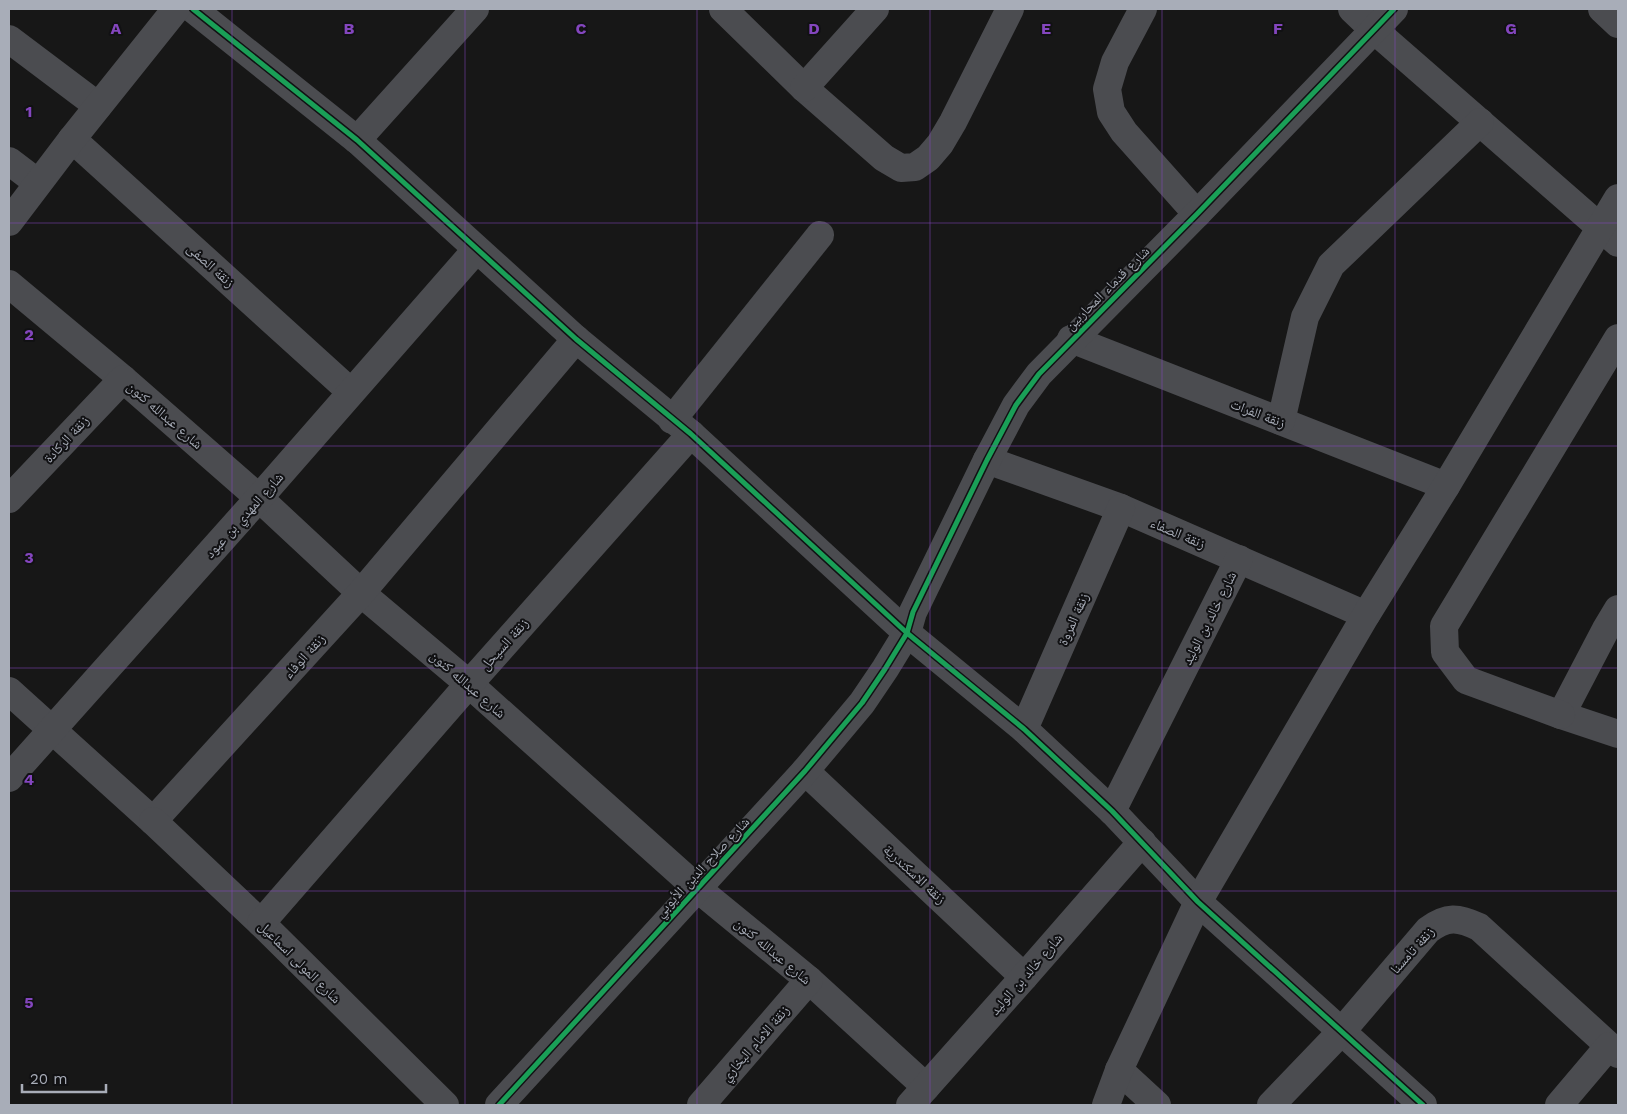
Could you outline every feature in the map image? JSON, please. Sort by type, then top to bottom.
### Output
[{"type":"street","points":[[9,222],[72,139],[176,9]]},
{"type":"street","points":[[193,9],[357,140],[576,339],[681,427],[907,633],[1024,729],[1112,811],[1198,902],[1423,1105]]},
{"type":"street","points":[[357,140],[475,9]]},
{"type":"street","points":[[723,9],[804,88],[884,158],[901,168],[915,167],[928,158],[940,144],[949,130],[1010,9]]},
{"type":"street","points":[[804,88],[875,9]]},
{"type":"street","points":[[1143,9],[1115,62],[1107,89],[1111,112],[1124,132],[1197,214]]},
{"type":"street","points":[[1352,9],[1610,235]]},
{"type":"street","name":"شارع قدماء المحاربين","points":[[907,633],[913,612],[987,460],[1016,406],[1039,374],[1071,339],[1197,214],[1394,9]]},
{"type":"street","points":[[1602,9],[1618,24]]},
{"type":"street","points":[[9,39],[98,106]]},
{"type":"street","points":[[1280,421],[1305,317],[1332,265],[1480,122]]},
{"type":"street","name":"زنقة الصفى","points":[[72,139],[351,392]]},
{"type":"street","points":[[9,161],[38,183]]},
{"type":"street","points":[[1106,1105],[1119,1070],[1198,902],[1366,615],[1446,486],[1610,235],[1618,198]]},
{"type":"street","name":"زنقة السيحل","points":[[261,924],[469,684],[681,427],[820,235]]},
{"type":"street","name":"شارع المهدي بن عبود","points":[[9,778],[260,498],[476,250]]},
{"type":"street","name":"شارع عبدالله كنون","points":[[9,284],[123,379],[260,498],[361,593],[469,684],[698,889],[809,980],[918,1096]]},
{"type":"street","points":[[1618,338],[1444,626],[1445,652],[1466,680],[1618,734]]},
{"type":"street","name":"زنقة الوفاء","points":[[153,821],[361,593],[576,339]]},
{"type":"street","name":"زنقة الفرات","points":[[1071,339],[1446,486]]},
{"type":"street","name":"زنقة الركادة","points":[[9,499],[123,379]]},
{"type":"street","name":"زنقة الصفاء","points":[[987,460],[1121,508],[1366,615]]},
{"type":"street","name":"زنقة المروة","points":[[1024,729],[1121,508]]},
{"type":"street","name":"شارع خالد بن الوليد","points":[[1112,811],[1239,559]]},
{"type":"street","points":[[1561,715],[1614,624]]},
{"type":"street","name":"شارع صلاح الدين الأيوبي","points":[[498,1105],[805,771],[862,703],[907,633]]},
{"type":"street","points":[[9,691],[153,821]]},
{"type":"street","name":"زنقة الاسكندرية","points":[[805,771],[1024,978]]},
{"type":"street","name":"شارع المولى اسماعيل","points":[[153,821],[445,1105]]},
{"type":"street","name":"شارع خالد بن الوليد","points":[[918,1096],[1142,842]]},
{"type":"street","name":"زنقة تامسنا","points":[[1271,1105],[1342,1031],[1428,930],[1438,922],[1446,920],[1466,921],[1479,927],[1614,1050]]},
{"type":"street","name":"زنقة الامام البخاري","points":[[702,1105],[809,980]]},
{"type":"street","points":[[1559,1105],[1614,1050]]},
{"type":"street","points":[[1119,1070],[1157,1105]]},
{"type":"cycle path","points":[[193,9],[357,140],[576,339],[691,434],[907,633],[1024,729],[1112,811],[1198,902],[1423,1105]]},
{"type":"cycle path","points":[[499,1105],[805,771],[862,703],[907,633],[913,612],[987,460],[1016,405],[1039,374],[1197,214],[1394,9]]}]
